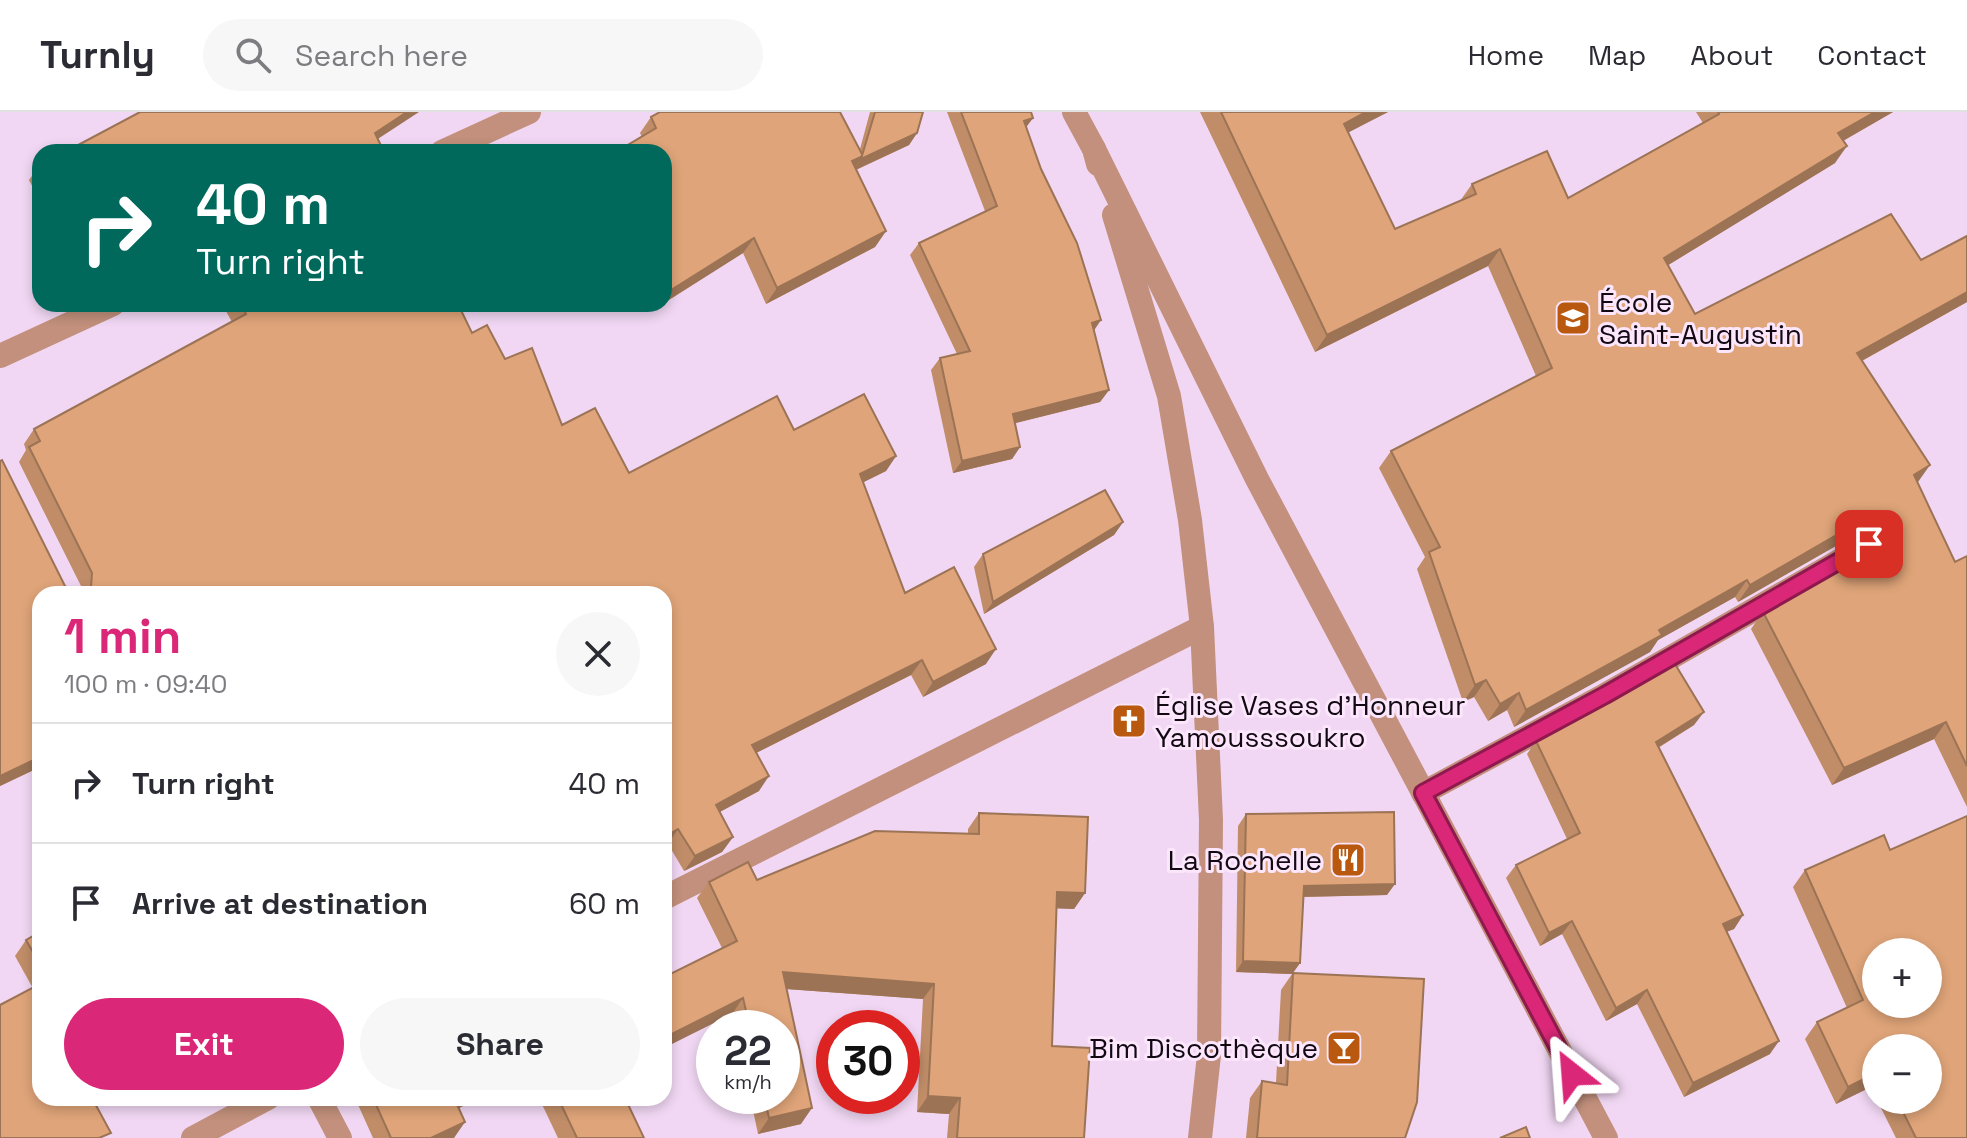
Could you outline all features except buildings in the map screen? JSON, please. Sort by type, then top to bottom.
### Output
[{"type":"street","points":[[459,144],[529,112]]},
{"type":"street","points":[[1074,112],[1257,479],[1606,1138]]},
{"type":"street","points":[[1094,149],[1169,396],[1190,520],[1202,627],[1211,835],[1209,1055],[1200,1138]]},
{"type":"street","points":[[0,356],[96,312]]},
{"type":"street","points":[[1423,793],[1605,695],[1869,544]]},
{"type":"street","points":[[672,894],[1202,627]]},
{"type":"street","points":[[193,1138],[253,1106]]},
{"type":"street","points":[[323,1106],[340,1138]]},
{"type":"place","name":"École Saint-Augustin","points":[[1573,318]]},
{"type":"place","name":"Église Vases d'Honneur Yamousssoukro","points":[[1129,721]]},
{"type":"place","name":"La Rochelle","points":[[1348,860]]},
{"type":"place","name":"Bim Discothèque","points":[[1344,1048]]},
{"type":"route","points":[[1572,1074],[1423,793],[1605,695],[1869,544]]}]
